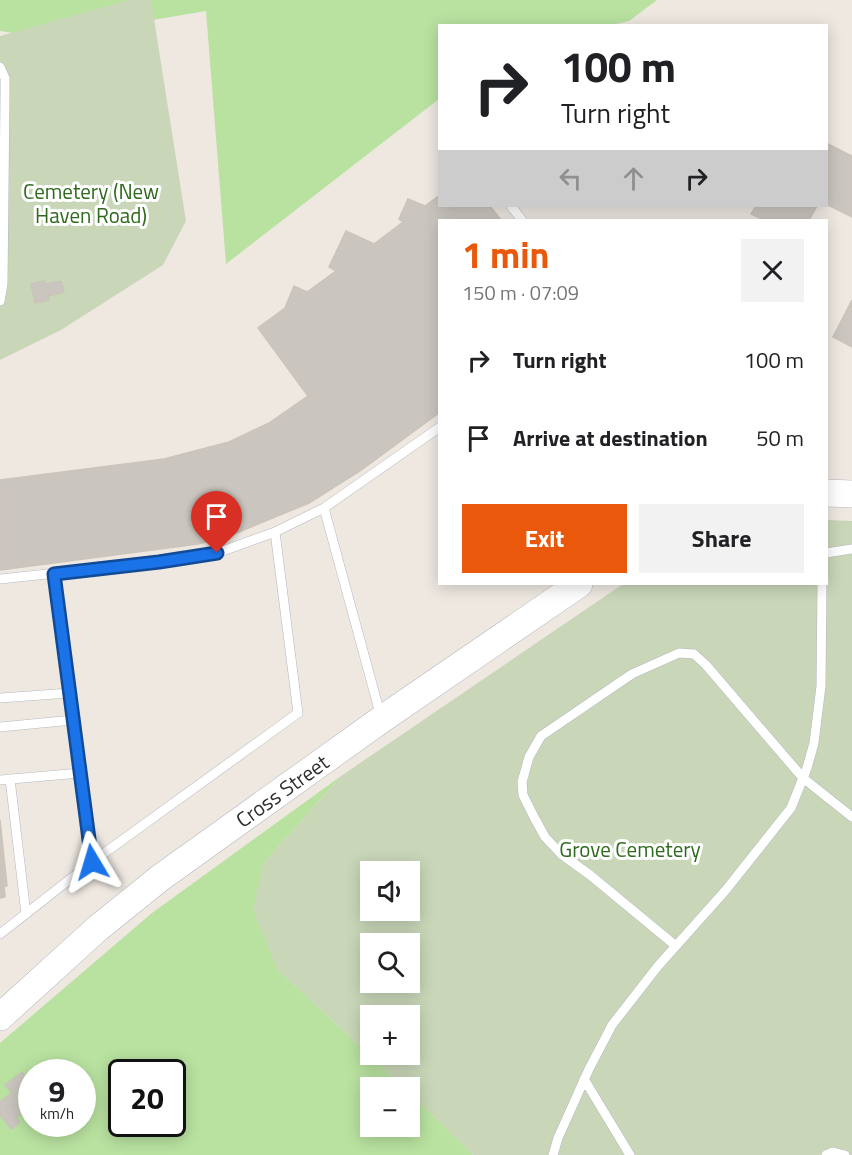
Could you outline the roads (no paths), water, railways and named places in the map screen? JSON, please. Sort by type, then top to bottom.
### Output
[{"type":"street","points":[[828,493],[852,494]]},
{"type":"street","name":"Cross Street","points":[[0,1017],[98,927],[160,878],[382,719],[578,585]]},
{"type":"lane","points":[[0,67],[4,78],[5,95],[3,284],[0,301]]},
{"type":"lane","points":[[512,207],[521,219]]},
{"type":"lane","points":[[0,579],[159,562],[217,553],[275,532],[324,508],[438,427]]},
{"type":"lane","points":[[324,508],[382,719]]},
{"type":"lane","points":[[0,934],[92,862],[298,713],[275,532]]},
{"type":"lane","points":[[828,553],[852,549]]},
{"type":"lane","points":[[54,574],[92,862]]},
{"type":"lane","points":[[553,1155],[584,1079],[612,1025],[658,966],[724,891],[791,808],[814,743],[821,686],[822,585]]},
{"type":"lane","points":[[676,946],[561,854],[545,837],[523,795],[522,782],[529,757],[541,736],[632,674],[679,653],[694,654],[803,778],[852,817]]},
{"type":"lane","points":[[0,698],[70,693]]},
{"type":"lane","points":[[0,727],[74,720]]},
{"type":"lane","points":[[26,914],[5,780],[80,773]]},
{"type":"lane","points":[[584,1079],[630,1155]]},
{"type":"lane","points":[[826,1155],[833,1152],[845,1155]]},
{"type":"park label","name":"Cemetery (New Haven Road)","points":[[91,203]]},
{"type":"park label","name":"Grove Cemetery","points":[[630,849]]}]
